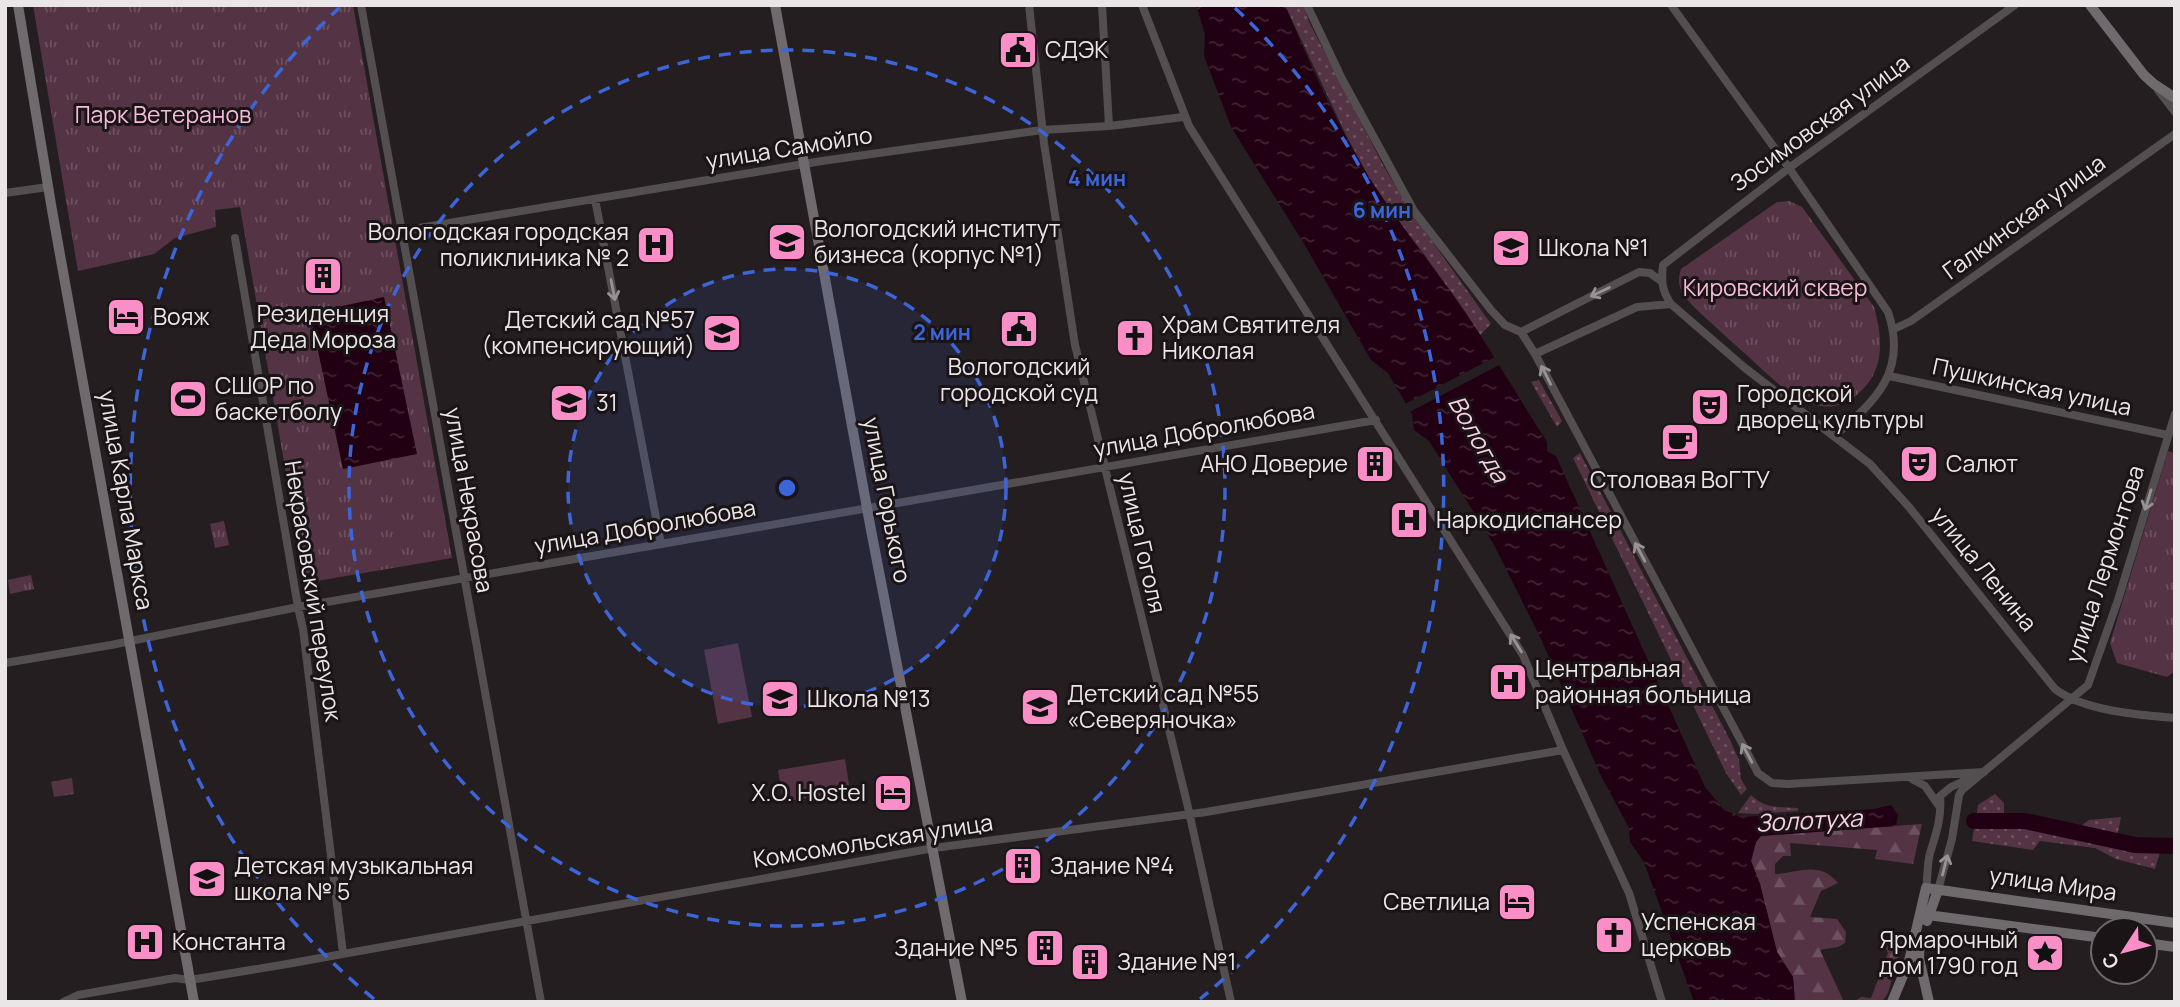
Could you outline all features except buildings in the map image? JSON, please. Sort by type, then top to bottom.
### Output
[{"type":"street","name":"улица Карла Маркса","points":[[18,5],[194,1002]]},
{"type":"street","name":"улица Некрасова","points":[[360,5],[541,1002]]},
{"type":"street","name":"улица Горького","points":[[775,5],[867,507],[962,1002]]},
{"type":"street","name":"улица Гоголя","points":[[1029,5],[1042,130],[1075,345],[1189,813],[1231,1002]]},
{"type":"street","points":[[1102,5],[1109,126]]},
{"type":"street","points":[[1142,5],[1184,117],[1523,655],[1563,750],[1629,892],[1662,1002]]},
{"type":"street","points":[[1307,5],[1342,79],[1415,211],[1491,310],[1505,325],[1521,332],[1535,354],[1758,773],[1773,783],[1800,783],[1984,772]]},
{"type":"street","points":[[1671,5],[1883,303],[1894,329],[1889,376],[1871,404],[1834,436]]},
{"type":"street","name":"Зосимовская улица","points":[[1661,281],[1662,265],[2015,5]]},
{"type":"street","points":[[2090,5],[2144,75],[2175,98]]},
{"type":"street","points":[[2154,84],[2175,113]]},
{"type":"street","name":"улица Самойло","points":[[401,231],[804,164],[1042,130],[1109,126],[1184,117]]},
{"type":"street","name":"Галкинская улица","points":[[1894,329],[1912,321],[2175,134]]},
{"type":"street","points":[[5,193],[48,187]]},
{"type":"street","points":[[595,199],[661,544]]},
{"type":"street","name":"Некрасовский переулок","points":[[234,238],[303,629],[343,953]]},
{"type":"street","points":[[1521,332],[1639,272],[1650,273],[1661,281]]},
{"type":"street","name":"улица Ленина","points":[[1661,281],[1671,304],[1745,368],[1871,464],[2055,689],[2071,699]]},
{"type":"street","points":[[1535,354],[1637,307],[1671,304]]},
{"type":"street","name":"Пушкинская улица","points":[[1889,376],[2168,435]]},
{"type":"street","name":"улица Лермонтова","points":[[1984,772],[2083,691],[2093,673],[2175,414]]},
{"type":"street","name":"улица Добролюбова","points":[[5,663],[298,607],[1376,420]]},
{"type":"street","points":[[2071,699],[2126,712],[2175,718]]},
{"type":"street","name":"Комсомольская улица","points":[[63,1002],[78,995],[114,988],[175,978],[190,980],[934,848],[1189,813],[1563,750]]},
{"type":"street","points":[[1919,958],[1930,854],[1941,809],[1940,796],[1948,789],[1984,772]]},
{"type":"street","points":[[1892,1002],[1905,976],[1924,915],[1938,890],[1962,790],[1984,772]]},
{"type":"street","points":[[1936,775],[1948,789],[1957,810]]},
{"type":"street","points":[[1908,777],[1925,786],[1941,809]]},
{"type":"street","points":[[1941,809],[1947,802],[1957,810]]},
{"type":"street","name":"улица Мира","points":[[1926,888],[2175,923]]},
{"type":"street","name":"улица Мира","points":[[1924,915],[2089,936]]},
{"type":"street","points":[[1915,940],[1929,1002]]},
{"type":"green space","name":"Парк Ветеранов","points":[[33,5],[353,5],[452,558],[305,583],[240,207],[215,210],[216,227],[175,238],[154,254],[78,271]]},
{"type":"green space","points":[[1285,5],[1304,5],[1309,22],[1383,165],[1412,213],[1491,324],[1480,335],[1370,179],[1345,133]]},
{"type":"green space","name":"Кировский сквер","points":[[1789,201],[1802,207],[1874,307],[1877,318],[1880,350],[1876,370],[1864,388],[1849,401],[1834,406],[1819,406],[1804,400],[1776,382],[1695,308],[1680,286],[1681,269],[1777,202]]},
{"type":"green space","points":[[1539,380],[1562,421],[1557,427],[1531,382]]},
{"type":"green space","points":[[2168,451],[2175,453],[2175,671],[2167,677],[2117,663],[2110,643]]},
{"type":"green space","points":[[1580,453],[1730,740],[1739,760],[1741,779],[1747,789],[1741,795],[1726,773],[1573,458]]},
{"type":"green space","points":[[224,521],[229,545],[215,548],[210,524]]},
{"type":"green space","points":[[31,575],[34,589],[10,594],[8,580]]},
{"type":"green space","points":[[738,643],[752,717],[718,724],[704,650]]},
{"type":"green space","points":[[845,759],[850,791],[783,802],[778,770]]},
{"type":"green space","points":[[72,778],[74,794],[54,797],[51,782]]},
{"type":"green space","points":[[1995,794],[2004,803],[2004,813],[2081,826],[2089,820],[2121,817],[2117,837],[2135,847],[2162,845],[2155,869],[2116,859],[2095,848],[2040,841],[2033,850],[1972,841],[1978,805]]},
{"type":"green space","points":[[1751,795],[1767,805],[1798,808],[1798,811],[1738,813]]},
{"type":"green space","points":[[1922,824],[1913,864],[1875,859],[1877,850],[1790,843],[1791,856],[1783,856],[1775,864],[1775,874],[1816,870],[1831,876],[1838,883],[1821,891],[1810,917],[1837,919],[1846,932],[1845,943],[1820,950],[1844,1002],[1795,1002],[1793,977],[1777,952],[1760,884],[1751,861],[1760,836]]},
{"type":"green space","points":[[1890,940],[1903,942],[1888,993],[1882,1002],[1854,1002],[1861,997],[1871,998],[1888,953],[1886,948]]},
{"type":"water","name":"Вологда","points":[[1196,5],[1285,5],[1325,95],[1372,182],[1466,314],[1547,442],[1547,451],[1556,456],[1705,787],[1724,810],[1742,817],[1874,809],[1891,805],[1898,815],[1896,826],[1761,836],[1756,842],[1751,861],[1760,884],[1777,952],[1793,977],[1795,1002],[1694,1002],[1644,862],[1630,842],[1629,828],[1600,774],[1541,639],[1493,543],[1429,441],[1414,430],[1412,414],[1388,373],[1371,360],[1303,242],[1231,127],[1204,56],[1205,34]]},
{"type":"water","points":[[384,297],[417,454],[343,469],[310,313]]},
{"type":"pier","points":[[1497,356],[1501,364],[1408,413],[1403,405]]},
{"type":"waterway","name":"Золотуха","points":[[1974,821],[2025,821],[2135,845],[2175,846]]},
{"type":"place","name":"СДЭК","points":[[1018,50]]},
{"type":"place","name":"Вологодский институт бизнеса (корпус №1)","points":[[787,242]]},
{"type":"place","name":"Вологодская городская поликлиника № 2","points":[[656,245]]},
{"type":"place","name":"Школа №1","points":[[1511,248]]},
{"type":"place","name":"Резиденция Деда Мороза","points":[[323,276]]},
{"type":"place","name":"Вояж","points":[[126,317]]},
{"type":"place","name":"Вологодский городской суд","points":[[1019,329]]},
{"type":"place","name":"Детский сад №57 (компенсирующий)","points":[[722,333]]},
{"type":"place","name":"Храм Святителя Николая","points":[[1135,338]]},
{"type":"place","name":"СШОР по баскетболу","points":[[188,399]]},
{"type":"place","name":"31","points":[[569,403]]},
{"type":"place","name":"Городской дворец культуры","points":[[1710,407]]},
{"type":"place","name":"Столовая ВоГТУ","points":[[1680,442]]},
{"type":"place","name":"АНО Доверие","points":[[1375,464]]},
{"type":"place","name":"Салют","points":[[1919,464]]},
{"type":"place","name":"Наркодиспансер","points":[[1409,520]]},
{"type":"place","name":"Центральная районная больница","points":[[1508,682]]},
{"type":"place","name":"Школа №13","points":[[780,699]]},
{"type":"place","name":"Детский сад №55 «Северяночка»","points":[[1040,707]]},
{"type":"place","name":"X.O. Hostel","points":[[893,793]]},
{"type":"place","name":"Здание №4","points":[[1023,866]]},
{"type":"place","name":"Детская музыкальная школа № 5","points":[[207,879]]},
{"type":"place","name":"Светлица","points":[[1517,902]]},
{"type":"place","name":"Успенская церковь","points":[[1614,935]]},
{"type":"place","name":"Константа","points":[[145,942]]},
{"type":"place","name":"Здание №5","points":[[1045,948]]},
{"type":"place","name":"Ярмарочный дом 1790 год","points":[[2045,953]]},
{"type":"place","name":"Здание №1","points":[[1090,962]]}]
